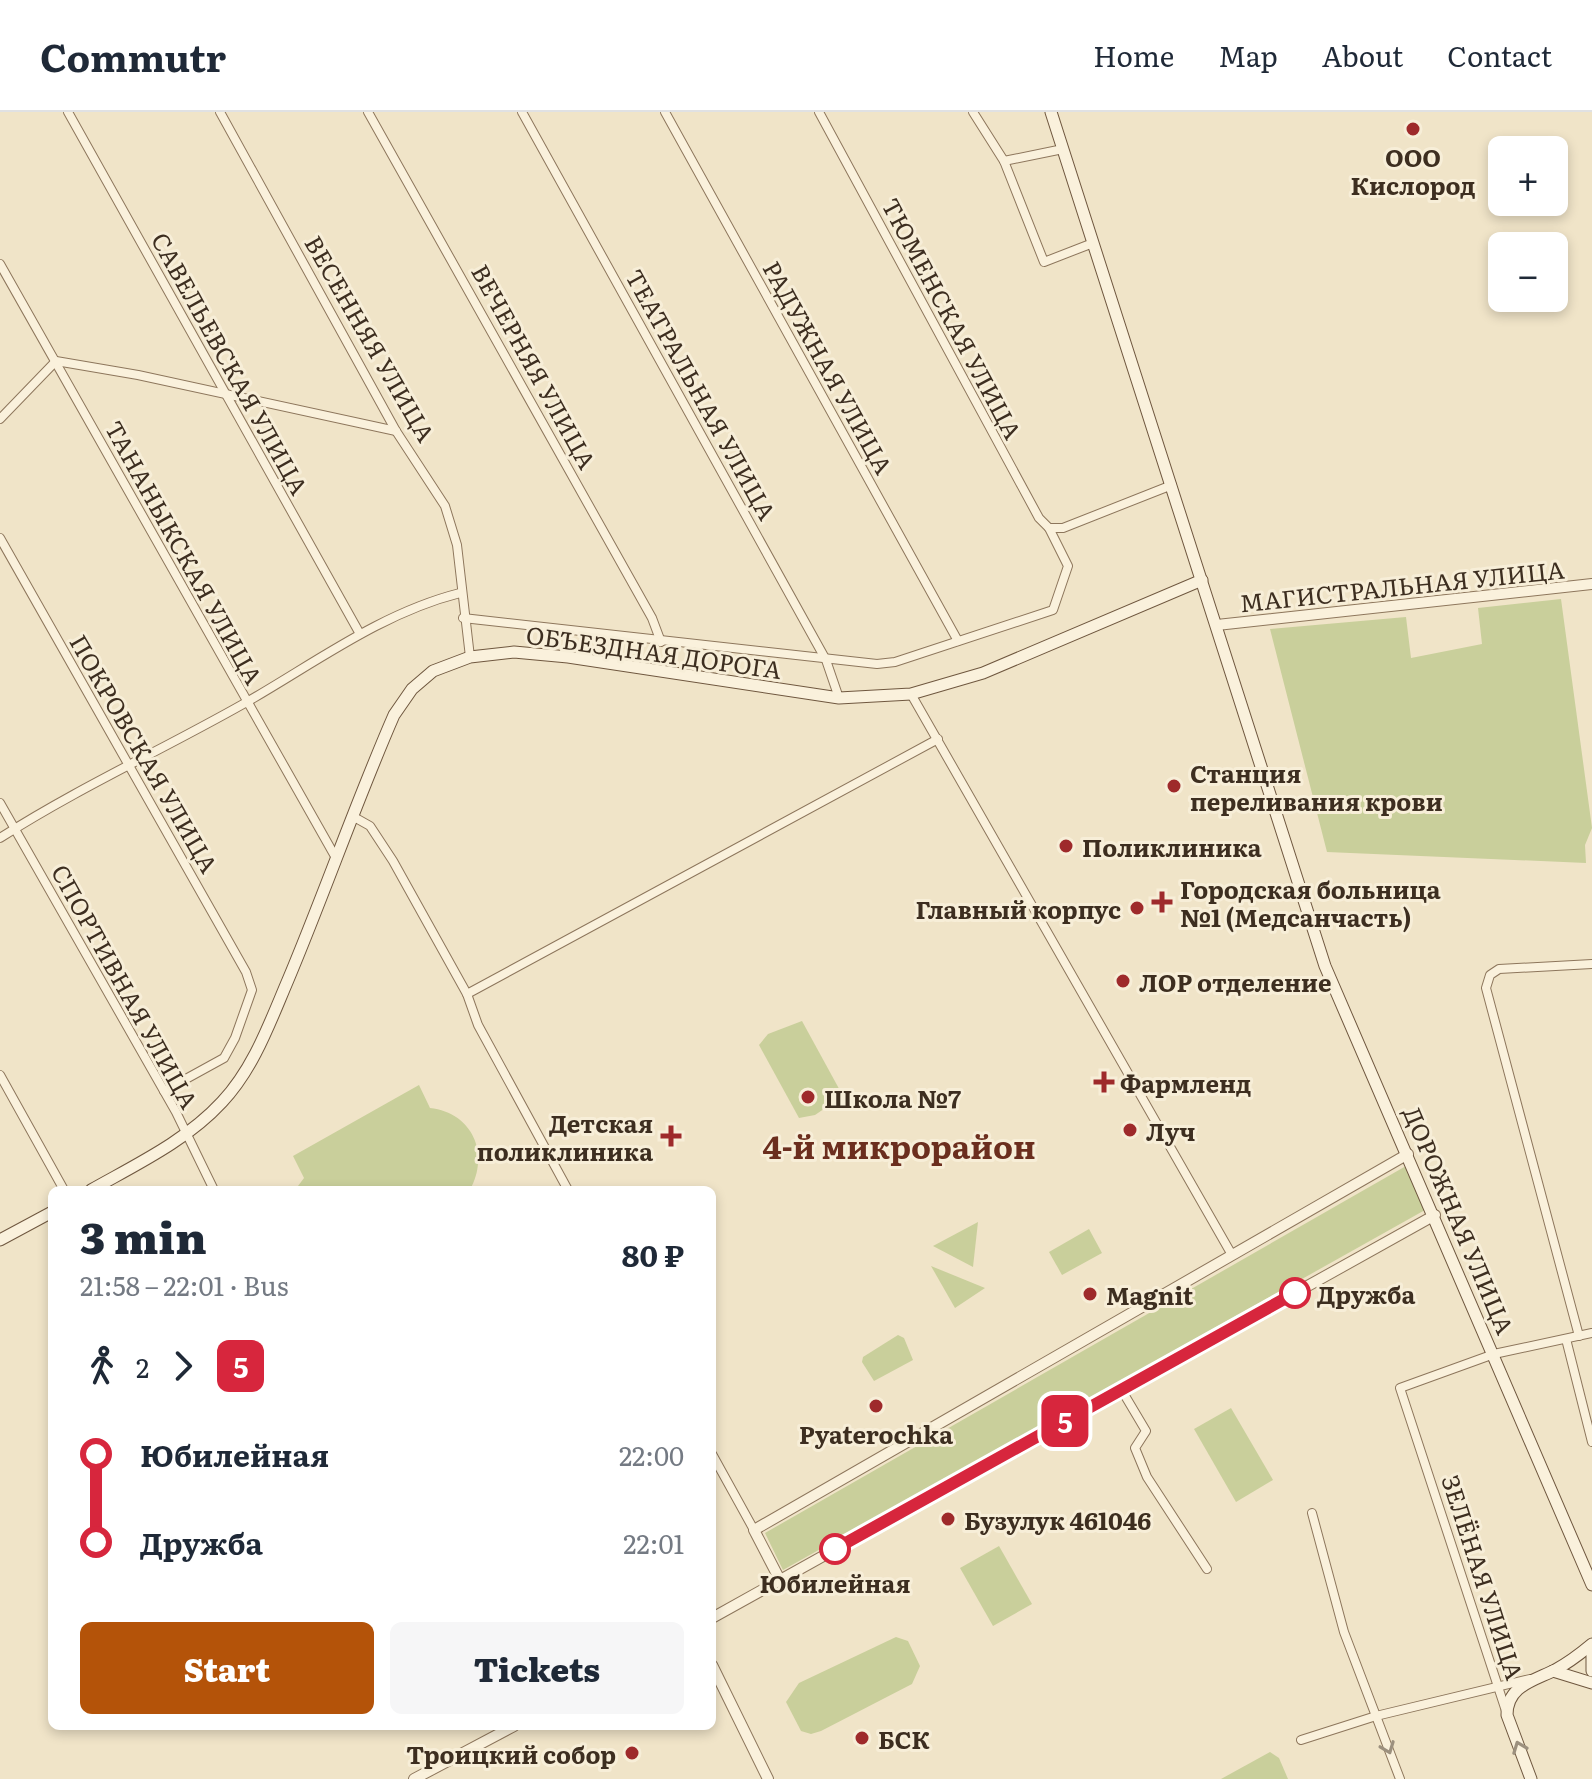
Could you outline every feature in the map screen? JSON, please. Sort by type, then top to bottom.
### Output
[{"type":"main road","name":"ДОРОЖНАЯ УЛИЦА","points":[[1051,112],[1325,966],[1592,1585]]},
{"type":"main road","name":"ОБЪЕЗДНАЯ ДОРОГА","points":[[98,1186],[186,1134],[227,1096],[255,1056],[354,817],[382,741],[403,700],[433,671],[470,657],[514,652],[568,657],[839,698],[911,694],[983,673],[1202,580]]},
{"type":"main road","points":[[0,1240],[48,1214]]},
{"type":"main road","points":[[1592,1646],[1592,1671]]},
{"type":"main road","points":[[1507,1715],[1512,1696],[1531,1679],[1553,1671],[1592,1646]]},
{"type":"main road","points":[[1553,1671],[1592,1683]]},
{"type":"main road","name":"ЗЕЛЁНАЯ УЛИЦА","points":[[1507,1715],[1531,1779]]},
{"type":"street","name":"САВЕЛЬЕВСКАЯ УЛИЦА","points":[[68,112],[360,634]]},
{"type":"street","name":"ВЕСЕННЯЯ УЛИЦА","points":[[220,112],[396,431],[445,506],[457,545],[460,593],[470,657]]},
{"type":"street","name":"ВЕЧЕРНЯЯ УЛИЦА","points":[[368,112],[558,447],[652,618],[661,642]]},
{"type":"street","name":"ТЕАТРАЛЬНАЯ УЛИЦА","points":[[522,112],[826,660],[839,698]]},
{"type":"street","name":"РАДУЖНАЯ УЛИЦА","points":[[665,112],[958,641]]},
{"type":"street","name":"ТЮМЕНСКАЯ УЛИЦА","points":[[819,112],[1068,566],[1053,610],[958,641]]},
{"type":"street","points":[[973,112],[1004,161],[1044,262],[1093,243]]},
{"type":"street","points":[[1004,161],[1063,149]]},
{"type":"street","name":"ТАНАНЫКСКАЯ УЛИЦА","points":[[0,264],[337,859]]},
{"type":"street","points":[[0,419],[56,361],[396,431]]},
{"type":"street","points":[[1049,528],[1063,528],[1172,485]]},
{"type":"street","name":"ПОКРОВСКАЯ УЛИЦА","points":[[0,538],[246,972],[252,990],[235,1038],[224,1058],[164,1091]]},
{"type":"street","name":"МАГИСТРАЛЬНАЯ УЛИЦА","points":[[1217,625],[1592,584]]},
{"type":"street","points":[[0,838],[246,702],[360,634],[434,600],[460,593]]},
{"type":"street","points":[[463,618],[826,660],[895,662],[958,641]]},
{"type":"street","points":[[911,694],[1232,1255]]},
{"type":"street","points":[[467,994],[938,739]]},
{"type":"street","name":"СПОРТИВНАЯ УЛИЦА","points":[[0,803],[164,1091],[212,1186]]},
{"type":"street","points":[[354,817],[370,826],[377,836],[467,994],[478,1025],[566,1186]]},
{"type":"street","points":[[1579,1336],[1486,988],[1490,975],[1499,969],[1592,964]]},
{"type":"street","points":[[0,1075],[62,1186]]},
{"type":"street","points":[[754,1530],[1408,1154]]},
{"type":"street","points":[[716,1616],[1435,1215]]},
{"type":"street","points":[[1494,1354],[1592,1333]]},
{"type":"street","points":[[1566,1339],[1592,1442]]},
{"type":"street","name":"ЗЕЛЁНАЯ УЛИЦА","points":[[1494,1354],[1400,1388],[1507,1715]]},
{"type":"street","points":[[1121,1389],[1146,1431],[1135,1448],[1147,1477],[1207,1569]]},
{"type":"street","points":[[716,1461],[780,1580]]},
{"type":"street","points":[[1312,1513],[1344,1632],[1400,1779]]},
{"type":"street","points":[[716,1673],[768,1779]]},
{"type":"street","points":[[1301,1740],[1376,1716],[1531,1679]]},
{"type":"street","points":[[414,1779],[506,1730]]},
{"type":"green space","points":[[1561,599],[1592,828],[1585,845],[1586,863],[1327,852],[1270,629],[1406,617],[1411,658],[1482,644],[1478,608]]},
{"type":"green space","points":[[802,1021],[843,1096],[815,1115],[799,1118],[759,1045],[768,1034]]},
{"type":"green space","points":[[419,1085],[430,1108],[445,1111],[467,1127],[474,1137],[478,1163],[472,1186],[298,1186],[304,1178],[293,1156]]},
{"type":"green space","points":[[1406,1166],[1425,1210],[783,1570],[765,1533]]},
{"type":"green space","points":[[978,1222],[973,1267],[933,1246]]},
{"type":"green space","points":[[1089,1229],[1102,1253],[1062,1275],[1049,1252]]},
{"type":"green space","points":[[931,1266],[985,1288],[955,1308]]},
{"type":"green space","points":[[898,1335],[904,1338],[913,1360],[874,1381],[862,1362],[863,1357]]},
{"type":"green space","points":[[1231,1408],[1273,1480],[1236,1502],[1194,1429]]},
{"type":"green space","points":[[999,1546],[1032,1604],[993,1626],[960,1568]]},
{"type":"green space","points":[[896,1637],[908,1641],[920,1666],[912,1684],[821,1731],[811,1734],[801,1731],[786,1702],[799,1683]]},
{"type":"green space","points":[[1270,1752],[1279,1758],[1288,1779],[1221,1779]]},
{"type":"bus line","name":"5","points":[[835,1549],[1295,1293]]},
{"type":"place","name":"ООО Кислород","points":[[1413,129]]},
{"type":"place","name":"Станция переливания крови","points":[[1174,786]]},
{"type":"place","name":"Поликлиника","points":[[1066,846]]},
{"type":"place","name":"Городская больница №1 (Медсанчасть)","points":[[1162,902]]},
{"type":"place","name":"Главный корпус","points":[[1137,908]]},
{"type":"place","name":"ЛОР отделение","points":[[1123,981]]},
{"type":"place","name":"Фармленд","points":[[1104,1082]]},
{"type":"place","name":"Школа №7","points":[[808,1097]]},
{"type":"place","name":"Луч","points":[[1130,1130]]},
{"type":"place","name":"Детская поликлиника","points":[[671,1136]]},
{"type":"place","name":"Дружба","points":[[1295,1293]]},
{"type":"place","name":"Magnit","points":[[1090,1294]]},
{"type":"place","name":"Pyaterochka","points":[[876,1406]]},
{"type":"place","name":"Бузулук 461046","points":[[948,1519]]},
{"type":"place","name":"Юбилейная","points":[[835,1549]]},
{"type":"place","name":"БСК","points":[[862,1738]]},
{"type":"place","name":"Троицкий собор","points":[[632,1753]]},
{"type":"district","name":"4-й микрорайон","points":[[899,1145]]}]
